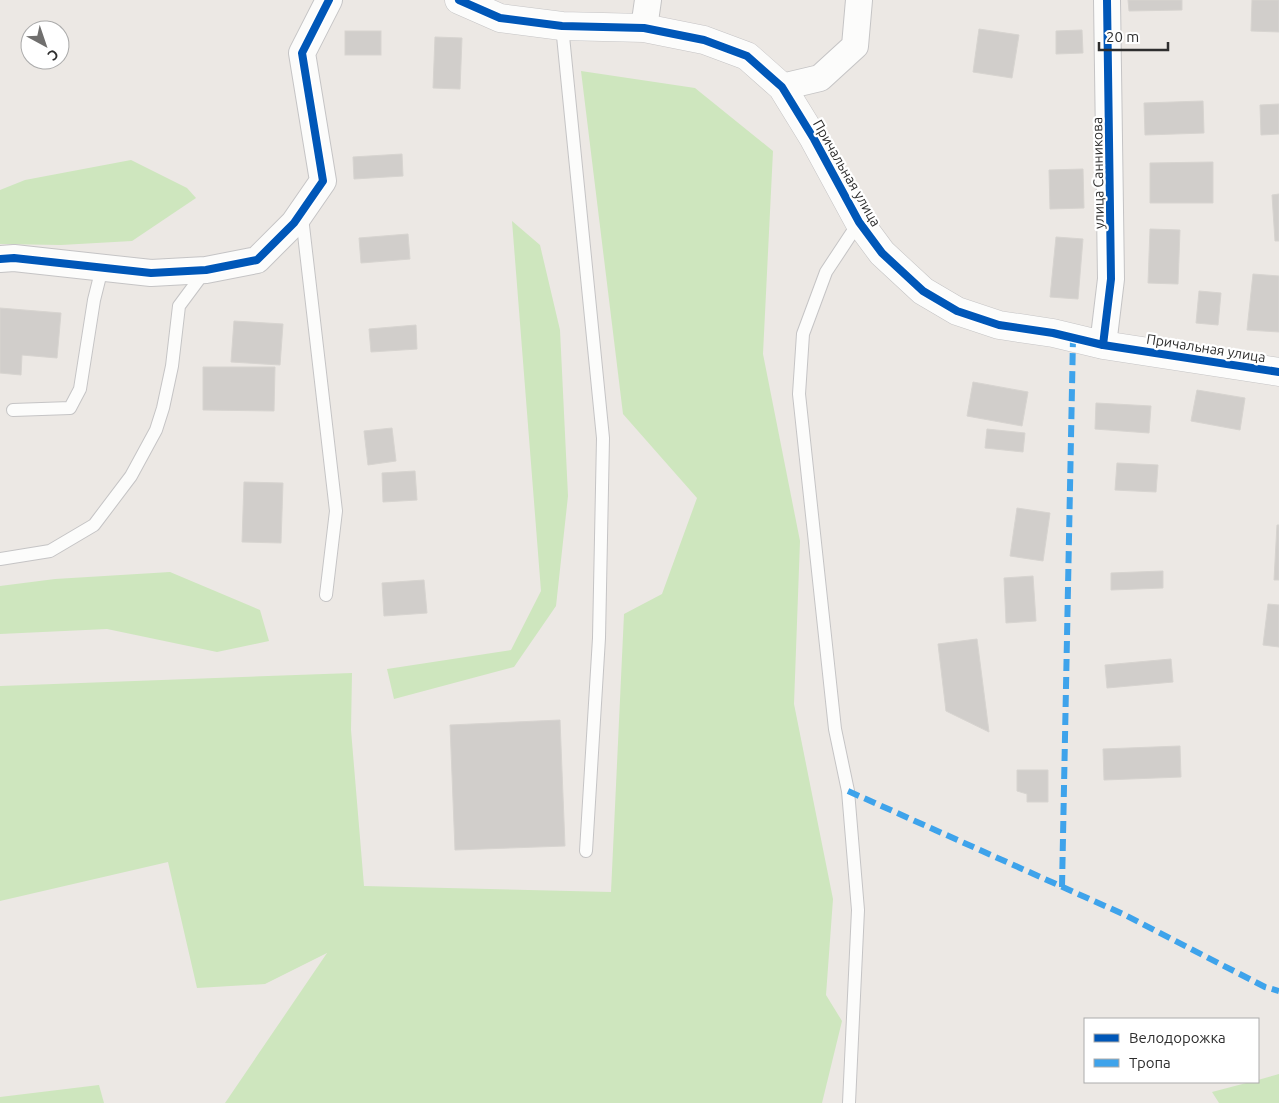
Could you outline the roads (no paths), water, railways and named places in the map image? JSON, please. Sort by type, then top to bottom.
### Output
[{"type":"street","points":[[0,259],[14,258],[151,273],[206,270],[258,260],[294,224],[323,181],[302,53],[329,0]]},
{"type":"street","name":"Причальная улица","points":[[458,0],[500,18],[562,26],[644,28],[704,40],[747,56],[782,87],[814,139],[859,222],[882,253],[923,291],[957,311],[999,325],[1053,333],[1104,345],[1279,372]]},
{"type":"street","points":[[644,28],[648,0]]},
{"type":"street","points":[[782,87],[820,78],[855,46],[859,0]]},
{"type":"street","name":"улица Санникова","points":[[1104,345],[1111,279],[1107,0]]},
{"type":"lane","points":[[562,26],[603,438],[599,638],[586,851]]},
{"type":"lane","points":[[301,213],[336,511],[326,595]]},
{"type":"lane","points":[[849,1103],[858,910],[848,791],[835,728],[800,394],[803,334],[826,272],[859,222]]},
{"type":"lane","points":[[13,410],[70,408],[80,389],[94,300],[102,268]]},
{"type":"lane","points":[[0,559],[50,551],[94,525],[131,476],[156,430],[163,408],[172,366],[180,306],[206,270]]}]
